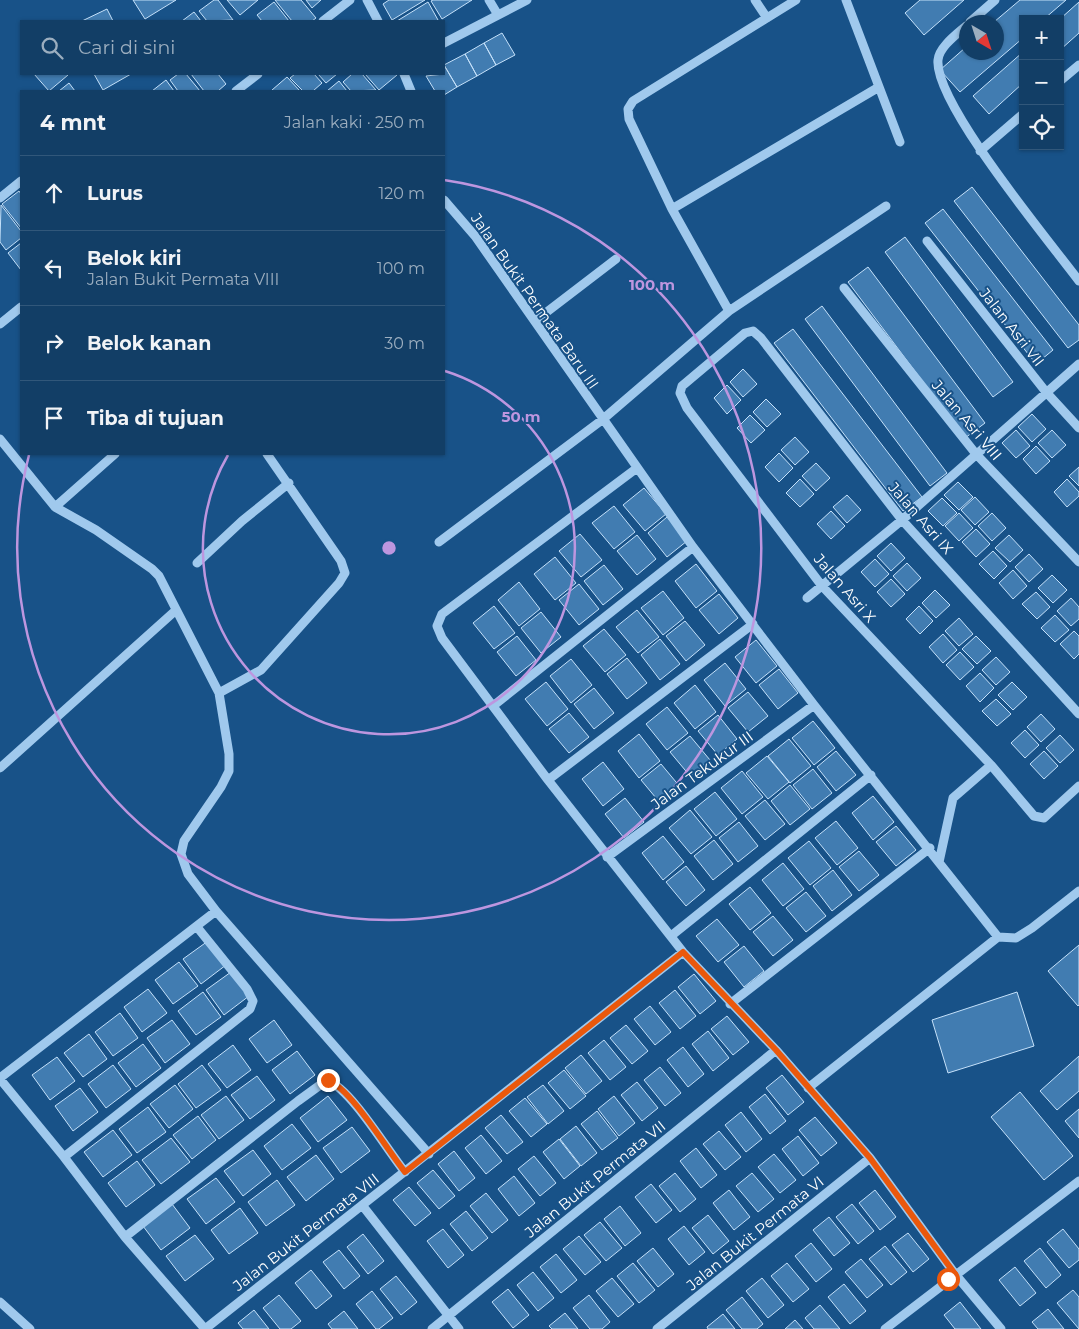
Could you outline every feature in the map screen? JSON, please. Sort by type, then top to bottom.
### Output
[{"type":"street","points":[[324,20],[350,0]]},
{"type":"street","points":[[367,0],[377,20]]},
{"type":"street","points":[[489,0],[498,15]]},
{"type":"street","points":[[445,42],[528,0]]},
{"type":"street","points":[[754,0],[767,18]]},
{"type":"street","points":[[729,311],[672,209],[629,119],[628,110],[633,101],[796,0]]},
{"type":"street","points":[[846,0],[900,142]]},
{"type":"street","points":[[978,15],[994,0]]},
{"type":"street","points":[[959,33],[938,57],[938,69],[942,83],[980,151],[1079,281]]},
{"type":"street","points":[[1064,78],[1079,65]]},
{"type":"street","points":[[237,90],[257,75]]},
{"type":"street","points":[[404,75],[411,90]]},
{"type":"street","points":[[672,209],[879,87]]},
{"type":"street","points":[[980,151],[1019,117]]},
{"type":"street","points":[[0,198],[20,182]]},
{"type":"street","name":"Jalan Bukit Permata Baru III","points":[[445,201],[476,236],[602,420],[693,547],[814,705],[930,848],[998,938]]},
{"type":"street","points":[[440,542],[602,420],[729,311],[886,206]]},
{"type":"street","name":"Jalan Asri VII","points":[[927,241],[1046,392],[1079,428]]},
{"type":"street","points":[[535,320],[616,259]]},
{"type":"street","name":"Jalan Asri VIII","points":[[844,288],[976,454],[1079,562]]},
{"type":"street","points":[[0,324],[20,308]]},
{"type":"street","name":"Jalan Asri X","points":[[753,331],[745,333],[682,386],[682,399],[693,417],[822,586],[990,765],[1034,816],[1044,818],[1049,815],[1079,786]]},
{"type":"street","name":"Jalan Asri IX","points":[[753,331],[762,338],[902,520],[1079,714]]},
{"type":"street","points":[[808,598],[902,520],[1079,364]]},
{"type":"street","points":[[0,439],[55,506],[96,530],[152,569],[158,576],[219,693],[228,754],[229,771],[221,787],[184,841],[181,854],[188,874],[216,911],[429,1154]]},
{"type":"street","points":[[55,506],[114,455]]},
{"type":"street","points":[[219,693],[261,670],[340,583],[345,573],[341,561],[289,483],[268,455]]},
{"type":"street","points":[[637,468],[442,614],[437,626],[442,638],[607,857],[683,952],[730,1004],[776,1050],[870,1158],[955,1274],[1000,1329]]},
{"type":"street","points":[[197,563],[242,521],[289,483]]},
{"type":"street","points":[[493,706],[693,547]]},
{"type":"street","points":[[0,768],[175,611]]},
{"type":"street","points":[[548,780],[753,624]]},
{"type":"street","name":"Jalan Tekukur III","points":[[607,857],[814,705]]},
{"type":"street","points":[[939,862],[953,798],[990,765]]},
{"type":"street","points":[[671,936],[871,775]]},
{"type":"street","points":[[730,1004],[930,848]]},
{"type":"street","points":[[808,1088],[998,938],[1016,938],[1079,892]]},
{"type":"street","points":[[205,1329],[125,1237],[64,1157],[0,1079],[216,911]]},
{"type":"street","points":[[64,1157],[250,1009],[253,1001],[247,989],[197,927]]},
{"type":"street","name":"Jalan Bukit Permata VIII","points":[[205,1329],[683,952]]},
{"type":"street","name":"Jalan Bukit Permata VII","points":[[432,1329],[776,1050]]},
{"type":"street","points":[[125,1237],[298,1101],[328,1080],[336,1084],[350,1098],[405,1172]]},
{"type":"street","name":"Jalan Bukit Permata VI","points":[[657,1329],[870,1158]]},
{"type":"street","points":[[885,1329],[1079,1181]]},
{"type":"street","points":[[362,1204],[459,1329]]},
{"type":"street","points":[[0,1302],[30,1329]]},
{"type":"building","points":[[133,0],[176,0],[145,19]]},
{"type":"building","points":[[214,0],[218,0],[233,20],[206,20],[199,11]]},
{"type":"building","points":[[227,0],[258,0],[240,15]]},
{"type":"building","points":[[275,0],[301,0],[316,18],[313,20],[291,20]]},
{"type":"building","points":[[306,0],[321,0],[312,8]]},
{"type":"building","points":[[389,0],[425,0],[392,20],[383,4]]},
{"type":"building","points":[[472,0],[442,19],[431,1]]},
{"type":"building","points":[[920,0],[964,0],[924,35],[905,13]]},
{"type":"building","points":[[1020,0],[1066,0],[1049,15],[1019,15],[1019,41],[1004,54],[1004,15],[1002,15]]},
{"type":"building","points":[[274,2],[288,20],[261,20],[257,15]]},
{"type":"building","points":[[428,2],[438,20],[399,20]]},
{"type":"building","points":[[1079,2],[1079,33],[1064,46],[1064,15]]},
{"type":"building","points":[[107,9],[112,20],[84,20]]},
{"type":"building","points":[[194,12],[200,20],[183,20]]},
{"type":"building","points":[[502,33],[515,55],[496,65],[484,43]]},
{"type":"building","points":[[484,43],[496,65],[477,76],[465,54]]},
{"type":"building","points":[[959,53],[959,60],[997,60],[960,92],[940,70]]},
{"type":"building","points":[[465,54],[477,76],[457,87],[445,64]]},
{"type":"building","points":[[1019,56],[1019,87],[989,114],[973,96]]},
{"type":"building","points":[[445,67],[457,87],[445,94],[445,90],[434,90],[426,76],[445,75]]},
{"type":"building","points":[[35,75],[68,75],[50,90]]},
{"type":"building","points":[[95,75],[129,75],[103,90]]},
{"type":"building","points":[[177,75],[187,75],[199,90],[177,90],[170,80]]},
{"type":"building","points":[[192,75],[219,75],[226,84],[219,90],[203,90]]},
{"type":"building","points":[[294,75],[315,75],[322,83],[314,90],[302,90],[290,78]]},
{"type":"building","points":[[319,75],[336,75],[326,83]]},
{"type":"building","points":[[351,75],[363,75],[376,90],[350,90],[343,82]]},
{"type":"building","points":[[366,75],[397,75],[379,90]]},
{"type":"building","points":[[287,77],[299,90],[272,90]]},
{"type":"building","points":[[166,80],[173,90],[153,90]]},
{"type":"building","points":[[339,81],[346,90],[328,90]]},
{"type":"building","points":[[69,83],[74,90],[60,90]]},
{"type":"building","points":[[972,187],[1079,325],[1079,340],[1068,348],[954,201]]},
{"type":"building","points":[[19,191],[20,227],[2,204]]},
{"type":"building","points":[[1,205],[20,230],[20,239],[6,250],[0,242]]},
{"type":"building","points":[[943,209],[1053,350],[1036,364],[925,223]]},
{"type":"building","points":[[905,237],[1013,382],[993,397],[885,252]]},
{"type":"building","points":[[20,244],[20,269],[8,253]]},
{"type":"building","points":[[868,267],[985,423],[965,438],[848,282]]},
{"type":"building","points":[[822,306],[947,473],[930,486],[805,319]]},
{"type":"building","points":[[793,329],[922,497],[903,511],[774,343]]},
{"type":"building","points":[[743,369],[757,384],[743,397],[730,382]]},
{"type":"building","points":[[727,385],[741,400],[727,414],[714,398]]},
{"type":"building","points":[[766,399],[781,414],[767,427],[753,412]]},
{"type":"building","points":[[1032,414],[1046,429],[1032,442],[1018,427]]},
{"type":"building","points":[[750,415],[765,430],[751,443],[737,428]]},
{"type":"building","points":[[1016,430],[1030,446],[1016,458],[1002,443]]},
{"type":"building","points":[[1052,430],[1066,445],[1052,458],[1038,443]]},
{"type":"building","points":[[795,437],[809,452],[795,465],[781,450]]},
{"type":"building","points":[[1036,446],[1050,461],[1036,474],[1023,459]]},
{"type":"building","points":[[779,453],[793,468],[779,482],[765,467]]},
{"type":"building","points":[[816,463],[830,478],[816,491],[802,476]]},
{"type":"building","points":[[1079,467],[1079,486],[1069,476]]},
{"type":"building","points":[[800,479],[814,494],[800,507],[786,493]]},
{"type":"building","points":[[1067,479],[1079,492],[1079,496],[1067,507],[1054,492]]},
{"type":"building","points":[[958,482],[973,497],[959,510],[944,495]]},
{"type":"building","points":[[644,488],[666,514],[645,531],[623,505]]},
{"type":"building","points":[[847,495],[861,510],[847,523],[833,507]]},
{"type":"building","points":[[975,497],[989,512],[975,525],[961,510]]},
{"type":"building","points":[[942,498],[957,513],[943,526],[928,511]]},
{"type":"building","points":[[614,506],[635,532],[614,549],[592,523]]},
{"type":"building","points":[[831,511],[845,526],[831,539],[817,524]]},
{"type":"building","points":[[959,513],[973,528],[959,541],[945,526]]},
{"type":"building","points":[[992,513],[1006,528],[992,541],[978,526]]},
{"type":"building","points":[[667,517],[687,541],[667,557],[648,533]]},
{"type":"building","points":[[976,529],[990,544],[976,557],[962,542]]},
{"type":"building","points":[[580,534],[602,560],[581,577],[559,551]]},
{"type":"building","points":[[637,535],[656,559],[637,575],[617,551]]},
{"type":"building","points":[[1009,535],[1023,550],[1010,562],[995,548]]},
{"type":"building","points":[[891,543],[905,558],[891,571],[877,556]]},
{"type":"building","points":[[993,551],[1007,566],[994,579],[979,564]]},
{"type":"building","points":[[1029,554],[1043,569],[1029,582],[1015,567]]},
{"type":"building","points":[[555,557],[576,583],[555,600],[534,574]]},
{"type":"building","points":[[875,559],[889,574],[875,587],[861,572]]},
{"type":"building","points":[[907,563],[921,578],[907,591],[893,576]]},
{"type":"building","points":[[696,564],[717,591],[696,608],[675,581]]},
{"type":"building","points":[[604,565],[623,589],[603,605],[584,581]]},
{"type":"building","points":[[1013,570],[1027,586],[1013,599],[999,583]]},
{"type":"building","points":[[1052,575],[1067,590],[1053,603],[1038,588]]},
{"type":"building","points":[[891,579],[905,594],[891,607],[877,592]]},
{"type":"building","points":[[519,582],[540,609],[519,626],[498,600]]},
{"type":"building","points":[[579,584],[599,609],[579,625],[559,600]]},
{"type":"building","points":[[935,590],[950,605],[936,618],[922,603]]},
{"type":"building","points":[[663,591],[684,618],[663,635],[641,608]]},
{"type":"building","points":[[1036,592],[1050,607],[1037,619],[1022,604]]},
{"type":"building","points":[[719,594],[738,618],[719,634],[699,610]]},
{"type":"building","points":[[1071,598],[1079,607],[1079,619],[1071,626],[1057,611]]},
{"type":"building","points":[[494,606],[515,633],[494,649],[473,623]]},
{"type":"building","points":[[919,606],[933,621],[920,634],[906,619]]},
{"type":"building","points":[[637,610],[659,637],[638,653],[616,627]]},
{"type":"building","points":[[541,612],[561,637],[541,653],[521,628]]},
{"type":"building","points":[[1055,615],[1069,630],[1055,642],[1041,628]]},
{"type":"building","points":[[959,618],[973,634],[959,646],[945,631]]},
{"type":"building","points":[[685,621],[705,645],[686,661],[666,636]]},
{"type":"building","points":[[604,629],[626,655],[605,672],[583,646]]},
{"type":"building","points":[[1074,631],[1079,636],[1079,654],[1074,659],[1060,644]]},
{"type":"building","points":[[943,634],[957,650],[943,663],[929,647]]},
{"type":"building","points":[[517,636],[536,660],[516,676],[497,652]]},
{"type":"building","points":[[976,636],[991,651],[977,664],[962,649]]},
{"type":"building","points":[[660,639],[680,664],[660,680],[641,655]]},
{"type":"building","points":[[756,640],[777,666],[756,683],[735,657]]},
{"type":"building","points":[[960,652],[974,667],[960,680],[946,665]]},
{"type":"building","points":[[996,657],[1010,672],[996,685],[982,670]]},
{"type":"building","points":[[627,658],[647,683],[627,699],[607,674]]},
{"type":"building","points":[[571,659],[592,685],[571,703],[550,676]]},
{"type":"building","points":[[725,663],[746,689],[725,706],[704,680]]},
{"type":"building","points":[[779,669],[798,693],[778,709],[759,685]]},
{"type":"building","points":[[980,673],[994,688],[980,702],[966,686]]},
{"type":"building","points":[[546,682],[568,709],[547,726],[525,699]]},
{"type":"building","points":[[1012,682],[1027,697],[1013,710],[998,695]]},
{"type":"building","points":[[695,685],[716,712],[695,729],[674,703]]},
{"type":"building","points":[[594,688],[614,713],[594,729],[574,704]]},
{"type":"building","points":[[748,692],[768,716],[748,732],[728,708]]},
{"type":"building","points":[[996,699],[1011,714],[997,726],[982,711]]},
{"type":"building","points":[[667,707],[688,733],[667,750],[646,724]]},
{"type":"building","points":[[569,713],[589,737],[569,753],[549,729]]},
{"type":"building","points":[[1041,714],[1055,729],[1041,742],[1027,727]]},
{"type":"building","points":[[718,715],[737,739],[718,755],[698,731]]},
{"type":"building","points":[[813,721],[835,748],[814,765],[792,738]]},
{"type":"building","points":[[1025,730],[1039,745],[1025,758],[1011,743]]},
{"type":"building","points":[[639,734],[660,761],[639,778],[618,751]]},
{"type":"building","points":[[1060,735],[1074,750],[1060,763],[1046,748]]},
{"type":"building","points":[[690,736],[710,760],[690,776],[670,752]]},
{"type":"building","points":[[789,739],[811,766],[790,783],[768,756]]},
{"type":"building","points":[[836,751],[856,775],[836,791],[817,767]]},
{"type":"building","points":[[1044,751],[1058,766],[1044,779],[1030,764]]},
{"type":"building","points":[[767,756],[789,782],[768,799],[746,773]]},
{"type":"building","points":[[603,762],[624,789],[603,806],[582,779]]},
{"type":"building","points":[[661,764],[681,788],[661,804],[641,780]]},
{"type":"building","points":[[813,769],[832,793],[812,809],[793,785]]},
{"type":"building","points":[[742,771],[763,797],[742,814],[721,788]]},
{"type":"building","points":[[790,785],[810,809],[790,825],[771,801]]},
{"type":"building","points":[[715,792],[737,819],[716,836],[694,809]]},
{"type":"building","points":[[873,796],[894,822],[873,840],[852,813]]},
{"type":"building","points":[[625,798],[644,822],[624,838],[605,814]]},
{"type":"building","points":[[765,800],[785,824],[765,840],[745,816]]},
{"type":"building","points":[[690,810],[712,837],[691,854],[669,828]]},
{"type":"building","points":[[836,821],[858,848],[837,865],[815,838]]},
{"type":"building","points":[[739,822],[758,846],[738,862],[719,838]]},
{"type":"building","points":[[896,826],[916,850],[896,866],[876,842]]},
{"type":"building","points":[[663,836],[684,862],[663,880],[642,853]]},
{"type":"building","points":[[714,840],[733,864],[713,880],[694,856]]},
{"type":"building","points":[[809,841],[831,868],[810,885],[788,858]]},
{"type":"building","points":[[859,851],[879,875],[859,891],[839,867]]},
{"type":"building","points":[[783,863],[804,889],[783,906],[762,880]]},
{"type":"building","points":[[686,866],[705,890],[686,906],[666,882]]},
{"type":"building","points":[[833,870],[852,895],[832,911],[813,886]]},
{"type":"building","points":[[750,887],[771,913],[750,930],[729,904]]},
{"type":"building","points":[[806,892],[826,916],[806,932],[786,908]]},
{"type":"building","points":[[773,916],[793,940],[773,956],[753,932]]},
{"type":"building","points":[[717,919],[739,945],[718,962],[696,936]]},
{"type":"building","points":[[208,941],[226,965],[201,984],[183,959]]},
{"type":"building","points":[[1079,945],[1079,1005],[1078,1006],[1048,971]]},
{"type":"building","points":[[744,946],[764,971],[744,987],[724,962]]},
{"type":"building","points":[[179,962],[198,986],[173,1004],[155,980]]},
{"type":"building","points":[[231,972],[249,996],[224,1015],[206,990]]},
{"type":"building","points":[[694,974],[716,1001],[700,1014],[678,987]]},
{"type":"building","points":[[148,989],[167,1013],[142,1032],[124,1007]]},
{"type":"building","points":[[675,990],[696,1016],[680,1029],[659,1003]]},
{"type":"building","points":[[203,992],[221,1017],[196,1035],[178,1011]]},
{"type":"building","points":[[1017,992],[1034,1046],[948,1073],[932,1020]]},
{"type":"building","points":[[650,1006],[671,1032],[655,1045],[634,1019]]},
{"type":"building","points":[[120,1013],[138,1038],[113,1056],[95,1032]]},
{"type":"building","points":[[727,1016],[749,1042],[733,1055],[711,1029]]},
{"type":"building","points":[[172,1020],[190,1044],[165,1063],[147,1038]]},
{"type":"building","points":[[274,1020],[292,1045],[267,1063],[249,1039]]},
{"type":"building","points":[[626,1025],[648,1051],[632,1064],[610,1038]]},
{"type":"building","points":[[708,1031],[729,1058],[713,1071],[692,1044]]},
{"type":"building","points":[[89,1034],[107,1059],[83,1077],[64,1053]]},
{"type":"building","points":[[604,1040],[626,1067],[610,1080],[588,1053]]},
{"type":"building","points":[[143,1044],[161,1068],[136,1087],[118,1063]]},
{"type":"building","points":[[233,1045],[251,1070],[227,1088],[208,1064]]},
{"type":"building","points":[[683,1047],[704,1074],[688,1087],[667,1060]]},
{"type":"building","points":[[297,1051],[315,1075],[290,1094],[272,1070]]},
{"type":"building","points":[[581,1055],[602,1081],[586,1094],[565,1068]]},
{"type":"building","points":[[1079,1056],[1079,1091],[1057,1110],[1040,1091]]},
{"type":"building","points":[[57,1057],[75,1081],[50,1100],[32,1075]]},
{"type":"building","points":[[113,1065],[131,1089],[106,1108],[88,1084]]},
{"type":"building","points":[[202,1065],[221,1090],[196,1108],[178,1084]]},
{"type":"building","points":[[660,1067],[681,1093],[665,1106],[644,1080]]},
{"type":"building","points":[[564,1070],[586,1096],[570,1109],[548,1083]]},
{"type":"building","points":[[782,1075],[804,1102],[788,1115],[766,1088]]},
{"type":"building","points":[[257,1076],[275,1100],[250,1119],[231,1095]]},
{"type":"building","points":[[637,1082],[658,1108],[642,1121],[621,1095]]},
{"type":"building","points":[[175,1085],[193,1109],[169,1128],[150,1104]]},
{"type":"building","points":[[543,1085],[564,1111],[548,1124],[527,1097]]},
{"type":"building","points":[[80,1088],[98,1112],[73,1131],[55,1106]]},
{"type":"building","points":[[1020,1092],[1073,1156],[1044,1180],[991,1117]]},
{"type":"building","points":[[765,1094],[786,1121],[770,1134],[749,1107]]},
{"type":"building","points":[[226,1096],[244,1120],[219,1139],[201,1115]]},
{"type":"building","points":[[328,1096],[347,1120],[318,1142],[300,1118]]},
{"type":"building","points":[[614,1096],[635,1123],[619,1136],[598,1109]]},
{"type":"building","points":[[525,1098],[547,1124],[531,1137],[509,1111]]},
{"type":"building","points":[[148,1107],[166,1132],[137,1153],[119,1129]]},
{"type":"building","points":[[1079,1109],[1079,1138],[1065,1121]]},
{"type":"building","points":[[597,1111],[618,1138],[602,1150],[581,1124]]},
{"type":"building","points":[[741,1112],[762,1139],[746,1152],[725,1125]]},
{"type":"building","points":[[501,1115],[523,1142],[507,1154],[485,1128]]},
{"type":"building","points":[[198,1116],[216,1140],[192,1159],[173,1135]]},
{"type":"building","points":[[815,1117],[837,1143],[821,1156],[799,1130]]},
{"type":"building","points":[[292,1124],[311,1148],[282,1170],[264,1146]]},
{"type":"building","points":[[576,1126],[597,1153],[581,1166],[560,1139]]},
{"type":"building","points":[[352,1127],[370,1151],[341,1173],[323,1148]]},
{"type":"building","points":[[113,1130],[132,1155],[103,1177],[84,1152]]},
{"type":"building","points":[[719,1131],[741,1157],[725,1170],[703,1144]]},
{"type":"building","points":[[481,1135],[502,1161],[486,1174],[465,1148]]},
{"type":"building","points":[[798,1136],[819,1163],[803,1176],[782,1149]]},
{"type":"building","points":[[171,1138],[190,1162],[161,1184],[142,1160]]},
{"type":"building","points":[[559,1139],[580,1166],[564,1179],[543,1152]]},
{"type":"building","points":[[696,1148],[717,1175],[701,1188],[680,1161]]},
{"type":"building","points":[[253,1150],[271,1174],[243,1196],[224,1171]]},
{"type":"building","points":[[454,1151],[475,1178],[459,1191],[438,1164]]},
{"type":"building","points":[[774,1154],[796,1180],[780,1193],[758,1167]]},
{"type":"building","points":[[316,1155],[334,1179],[306,1201],[287,1177]]},
{"type":"building","points":[[534,1156],[556,1183],[540,1196],[518,1169]]},
{"type":"building","points":[[137,1161],[155,1185],[126,1207],[108,1183]]},
{"type":"building","points":[[433,1170],[455,1196],[439,1209],[417,1183]]},
{"type":"building","points":[[675,1173],[696,1199],[680,1212],[659,1186]]},
{"type":"building","points":[[752,1173],[774,1199],[758,1212],[736,1186]]},
{"type":"building","points":[[514,1176],[535,1203],[519,1216],[498,1189]]},
{"type":"building","points":[[216,1178],[235,1202],[206,1224],[187,1199]]},
{"type":"building","points":[[277,1180],[295,1205],[266,1226],[248,1202]]},
{"type":"building","points":[[651,1184],[672,1210],[656,1223],[635,1197]]},
{"type":"building","points":[[409,1187],[431,1213],[415,1226],[393,1200]]},
{"type":"building","points":[[729,1190],[750,1217],[734,1230],[713,1203]]},
{"type":"building","points":[[875,1190],[896,1217],[880,1230],[859,1203]]},
{"type":"building","points":[[486,1193],[508,1220],[492,1233],[470,1206]]},
{"type":"building","points":[[172,1204],[190,1228],[161,1250],[143,1226]]},
{"type":"building","points":[[852,1204],[874,1231],[858,1244],[836,1217]]},
{"type":"building","points":[[620,1206],[641,1233],[625,1246],[604,1219]]},
{"type":"building","points":[[240,1208],[258,1233],[229,1254],[211,1230]]},
{"type":"building","points":[[466,1211],[488,1238],[472,1251],[450,1224]]},
{"type":"building","points":[[708,1215],[729,1241],[713,1254],[692,1228]]},
{"type":"building","points":[[829,1217],[850,1243],[834,1256],[813,1230]]},
{"type":"building","points":[[600,1222],[622,1248],[606,1261],[584,1235]]},
{"type":"building","points":[[684,1226],[705,1252],[689,1265],[668,1239]]},
{"type":"building","points":[[443,1229],[464,1255],[448,1268],[427,1241]]},
{"type":"building","points":[[1063,1229],[1079,1249],[1079,1260],[1069,1268],[1047,1242]]},
{"type":"building","points":[[908,1233],[929,1259],[913,1272],[892,1245]]},
{"type":"building","points":[[363,1234],[384,1261],[368,1274],[347,1247]]},
{"type":"building","points":[[195,1235],[214,1259],[185,1281],[166,1256]]},
{"type":"building","points":[[579,1236],[601,1262],[585,1275],[563,1249]]},
{"type":"building","points":[[811,1243],[832,1269],[816,1282],[795,1256]]},
{"type":"building","points":[[885,1246],[907,1272],[891,1285],[869,1259]]},
{"type":"building","points":[[653,1248],[674,1274],[658,1287],[637,1261]]},
{"type":"building","points":[[1040,1248],[1061,1275],[1046,1288],[1024,1261]]},
{"type":"building","points":[[339,1250],[360,1276],[344,1289],[323,1262]]},
{"type":"building","points":[[556,1254],[577,1280],[561,1293],[540,1267]]},
{"type":"building","points":[[861,1259],[883,1285],[867,1298],[845,1272]]},
{"type":"building","points":[[633,1263],[655,1290],[639,1303],[617,1276]]},
{"type":"building","points":[[787,1263],[809,1289],[793,1302],[771,1276]]},
{"type":"building","points":[[1015,1267],[1036,1293],[1020,1306],[999,1280]]},
{"type":"building","points":[[311,1270],[332,1296],[316,1309],[295,1283]]},
{"type":"building","points":[[533,1272],[554,1298],[538,1311],[517,1285]]},
{"type":"building","points":[[396,1276],[417,1302],[401,1315],[380,1289]]},
{"type":"building","points":[[612,1278],[634,1304],[618,1317],[596,1291]]},
{"type":"building","points":[[762,1278],[784,1305],[768,1318],[746,1291]]},
{"type":"building","points":[[844,1284],[866,1311],[850,1324],[828,1297]]},
{"type":"building","points":[[508,1289],[529,1315],[513,1328],[492,1302]]},
{"type":"building","points":[[1073,1290],[1079,1297],[1079,1329],[1057,1303]]},
{"type":"building","points":[[372,1291],[393,1318],[379,1329],[376,1329],[356,1304]]},
{"type":"building","points":[[279,1295],[301,1321],[291,1329],[280,1329],[263,1308]]},
{"type":"building","points":[[589,1295],[610,1322],[602,1329],[590,1329],[573,1308]]},
{"type":"building","points":[[742,1297],[763,1324],[757,1329],[742,1329],[726,1310]]},
{"type":"building","points":[[960,1302],[981,1329],[955,1329],[944,1315]]},
{"type":"building","points":[[820,1305],[840,1329],[814,1329],[805,1318]]},
{"type":"building","points":[[1048,1309],[1064,1329],[1038,1329],[1032,1322]]},
{"type":"building","points":[[254,1310],[269,1329],[243,1329],[238,1323]]},
{"type":"building","points":[[344,1311],[358,1329],[332,1329],[328,1324]]},
{"type":"building","points":[[565,1313],[578,1329],[552,1329],[549,1326]]},
{"type":"building","points":[[723,1314],[735,1329],[708,1329],[707,1327]]},
{"type":"building","points":[[795,1320],[803,1329],[785,1329]]},
{"type":"route","points":[[328,1080],[336,1084],[350,1098],[405,1172],[683,952],[730,1004],[776,1050],[870,1158],[955,1274],[948,1279]]}]
